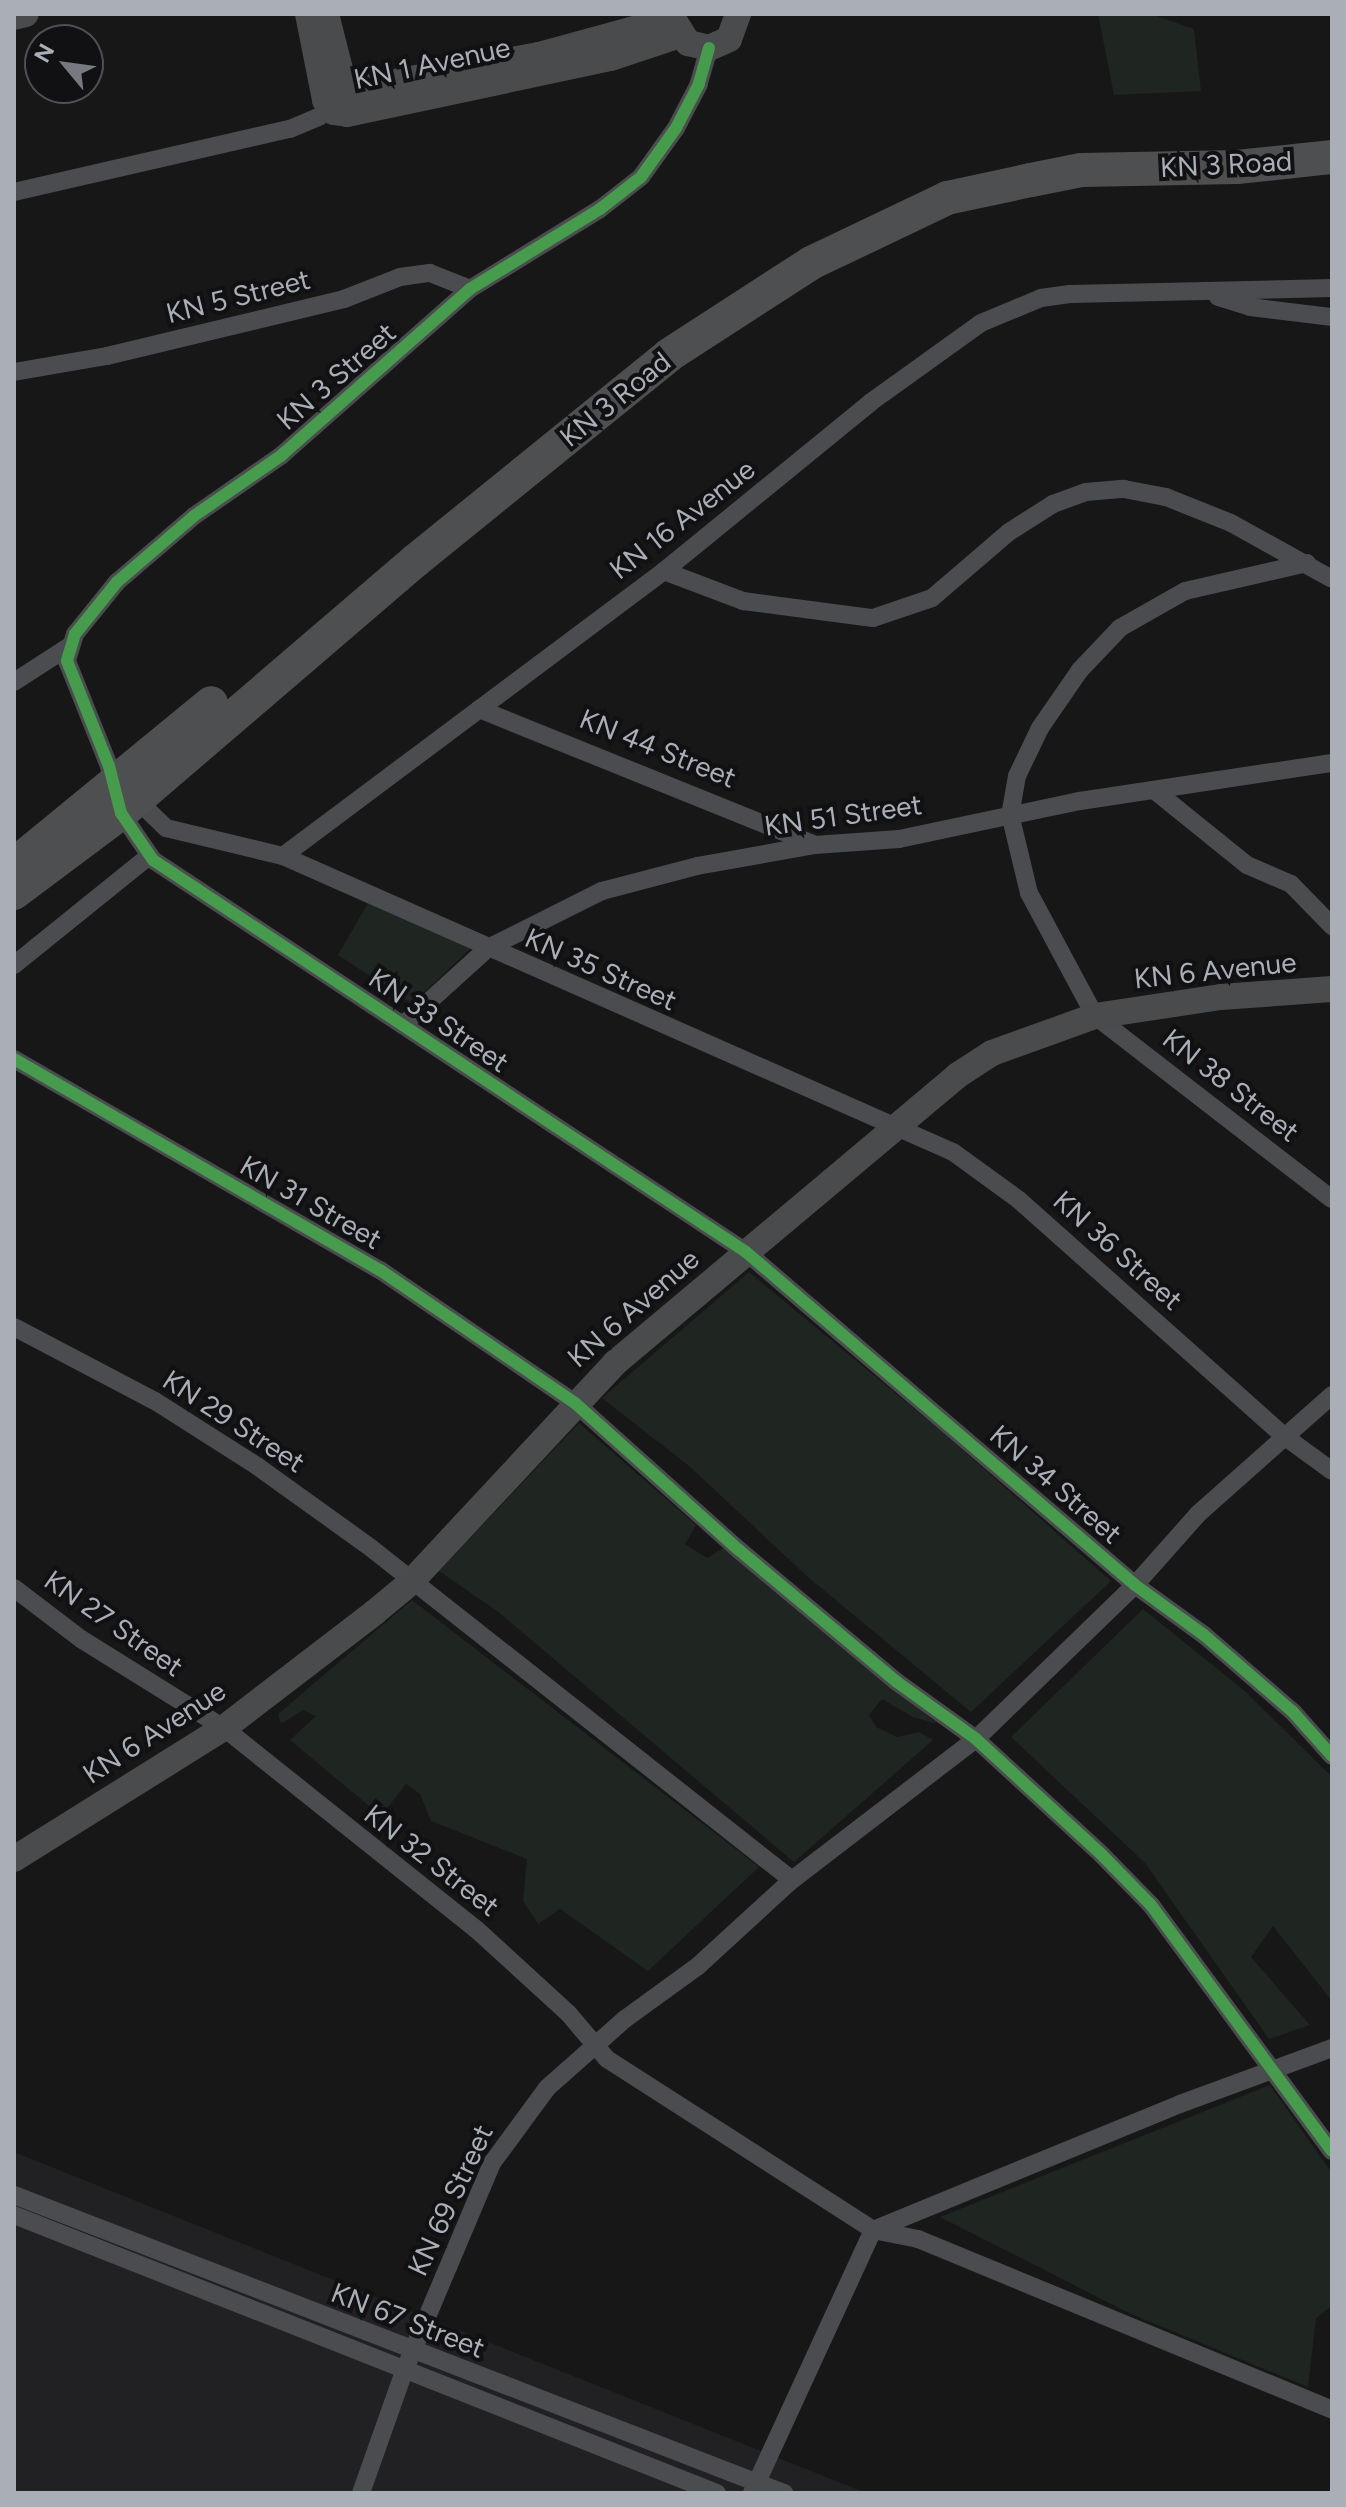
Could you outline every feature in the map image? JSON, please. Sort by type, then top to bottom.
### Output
[{"type":"highway","name":"KN 3 Road","points":[[14,893],[119,788],[658,339],[818,236],[920,189],[1040,156],[1332,136]]},
{"type":"highway","name":"KN 3 Road","points":[[14,865],[415,561],[669,355],[811,263],[901,216],[947,198],[1043,177],[1081,170],[1237,167],[1332,157]]},
{"type":"main road","points":[[14,17],[26,14]]},
{"type":"main road","points":[[308,14],[330,109]]},
{"type":"main road","points":[[326,14],[339,69],[351,89]]},
{"type":"main road","points":[[676,22],[709,48],[729,39],[738,14]]},
{"type":"main road","name":"KN 1 Avenue","points":[[330,109],[347,114],[611,58],[676,22]]},
{"type":"main road","name":"KN 1 Avenue","points":[[351,89],[539,55],[676,22]]},
{"type":"main road","name":"KN 6 Avenue","points":[[15,1856],[224,1728],[410,1583],[575,1403],[746,1252],[958,1075],[992,1053],[1095,1016],[1221,997],[1332,989]]},
{"type":"street","name":"KN 3 Street","points":[[68,647],[117,582],[194,516],[282,455],[470,289],[600,209],[641,177],[689,102],[709,48]]},
{"type":"street","points":[[330,109],[351,89]]},
{"type":"street","name":"KN 1 Avenue","points":[[14,192],[207,151],[290,129],[330,109]]},
{"type":"street","name":"KN 5 Street","points":[[14,372],[107,356],[344,299],[400,277],[430,273],[470,289]]},
{"type":"street","name":"KN 16 Avenue","points":[[283,856],[664,571],[871,402],[981,323],[1055,295],[1332,288]]},
{"type":"street","points":[[1204,293],[1250,307],[1332,317]]},
{"type":"street","points":[[664,571],[743,601],[873,618],[932,598],[1009,532],[1053,504],[1086,492],[1124,489],[1194,508],[1307,563],[1332,579]]},
{"type":"street","points":[[1095,1016],[1029,893],[1010,814],[1017,776],[1040,728],[1080,670],[1120,628],[1185,591],[1307,563]]},
{"type":"street","points":[[68,647],[67,661],[119,788],[179,833],[283,856]]},
{"type":"street","points":[[14,682],[68,647]]},
{"type":"street","name":"KN 44 Street","points":[[479,709],[815,845]]},
{"type":"street","name":"KN 51 Street","points":[[403,1025],[488,948],[602,891],[697,866],[815,845],[899,839],[1010,814],[1332,763]]},
{"type":"street","name":"KN 33 Street","points":[[119,788],[149,856],[746,1252]]},
{"type":"street","points":[[1154,790],[1247,865],[1291,884],[1332,926]]},
{"type":"street","points":[[14,965],[149,856]]},
{"type":"street","name":"KN 35 Street","points":[[283,856],[488,948],[900,1125]]},
{"type":"street","name":"KN 38 Street","points":[[1095,1016],[1332,1199]]},
{"type":"street","name":"KN 31 Street","points":[[14,1059],[380,1270],[575,1403],[739,1550],[897,1682],[976,1739],[1151,1905],[1332,2151]]},
{"type":"street","name":"KN 36 Street","points":[[900,1125],[953,1152],[1019,1200],[1284,1436],[1332,1471]]},
{"type":"street","name":"KN 34 Street","points":[[746,1252],[1135,1585],[1260,1683],[1332,1756]]},
{"type":"street","name":"KN 29 Street","points":[[14,1327],[190,1422],[371,1548],[410,1583],[792,1880]]},
{"type":"street","points":[[1135,1585],[1198,1514],[1332,1395]]},
{"type":"street","name":"KN 69 Street","points":[[361,2493],[409,2361],[477,2197],[509,2133],[547,2088],[625,2019],[698,1966],[792,1880],[976,1739],[1135,1585]]},
{"type":"street","name":"KN 27 Street","points":[[14,1588],[81,1639],[224,1728]]},
{"type":"street","name":"KN 32 Street","points":[[224,1728],[476,1929],[568,2013],[595,2048],[873,2230]]},
{"type":"street","points":[[754,2488],[873,2230],[1180,2104],[1332,2048]]},
{"type":"street","name":"KN 67 Street","points":[[14,2195],[62,2212],[717,2493]]},
{"type":"street","points":[[52,2230],[62,2212]]},
{"type":"street","name":"KN 67 Street","points":[[14,2215],[754,2488],[784,2493]]},
{"type":"street","points":[[873,2230],[918,2239],[1332,2410]]},
{"type":"shaded area","points":[[1098,14],[1151,14],[1194,29],[1201,91],[1114,95]]},
{"type":"shaded area","points":[[368,903],[471,948],[412,1004],[338,955]]},
{"type":"shaded area","points":[[749,1272],[940,1430],[1111,1581],[971,1712],[809,1578],[689,1466],[602,1398]]},
{"type":"shaded area","points":[[579,1423],[696,1525],[685,1544],[707,1558],[725,1547],[938,1724],[913,1717],[882,1699],[869,1715],[876,1727],[897,1737],[919,1732],[933,1740],[794,1862],[497,1611],[439,1571]]},
{"type":"shaded area","points":[[412,1600],[759,1867],[648,1971],[560,1909],[538,1924],[523,1901],[527,1859],[431,1821],[420,1794],[406,1784],[381,1816],[290,1740],[316,1716],[303,1710],[281,1724],[278,1714]]},
{"type":"shaded area","points":[[1143,1609],[1246,1692],[1332,1777],[1332,2001],[1273,1926],[1251,1957],[1310,2025],[1269,2039],[1145,1863],[1011,1737]]},
{"type":"shaded area","points":[[1270,2085],[1332,2173],[1332,2306],[1316,2318],[1308,2387],[1131,2314],[940,2217]]},
{"type":"shaded area","points":[[14,2152],[428,2318],[866,2493],[14,2493]]},
{"type":"cycle path","points":[[709,48],[699,84],[676,128],[641,177],[600,209],[470,289],[282,455],[194,516],[117,582],[75,634],[67,661],[109,766],[121,813],[153,860],[746,1252],[1135,1585],[1204,1635],[1293,1712],[1332,1756]]},
{"type":"cycle path","points":[[14,1059],[380,1270],[575,1403],[739,1550],[897,1682],[976,1739],[1102,1855],[1151,1905],[1332,2151]]}]
